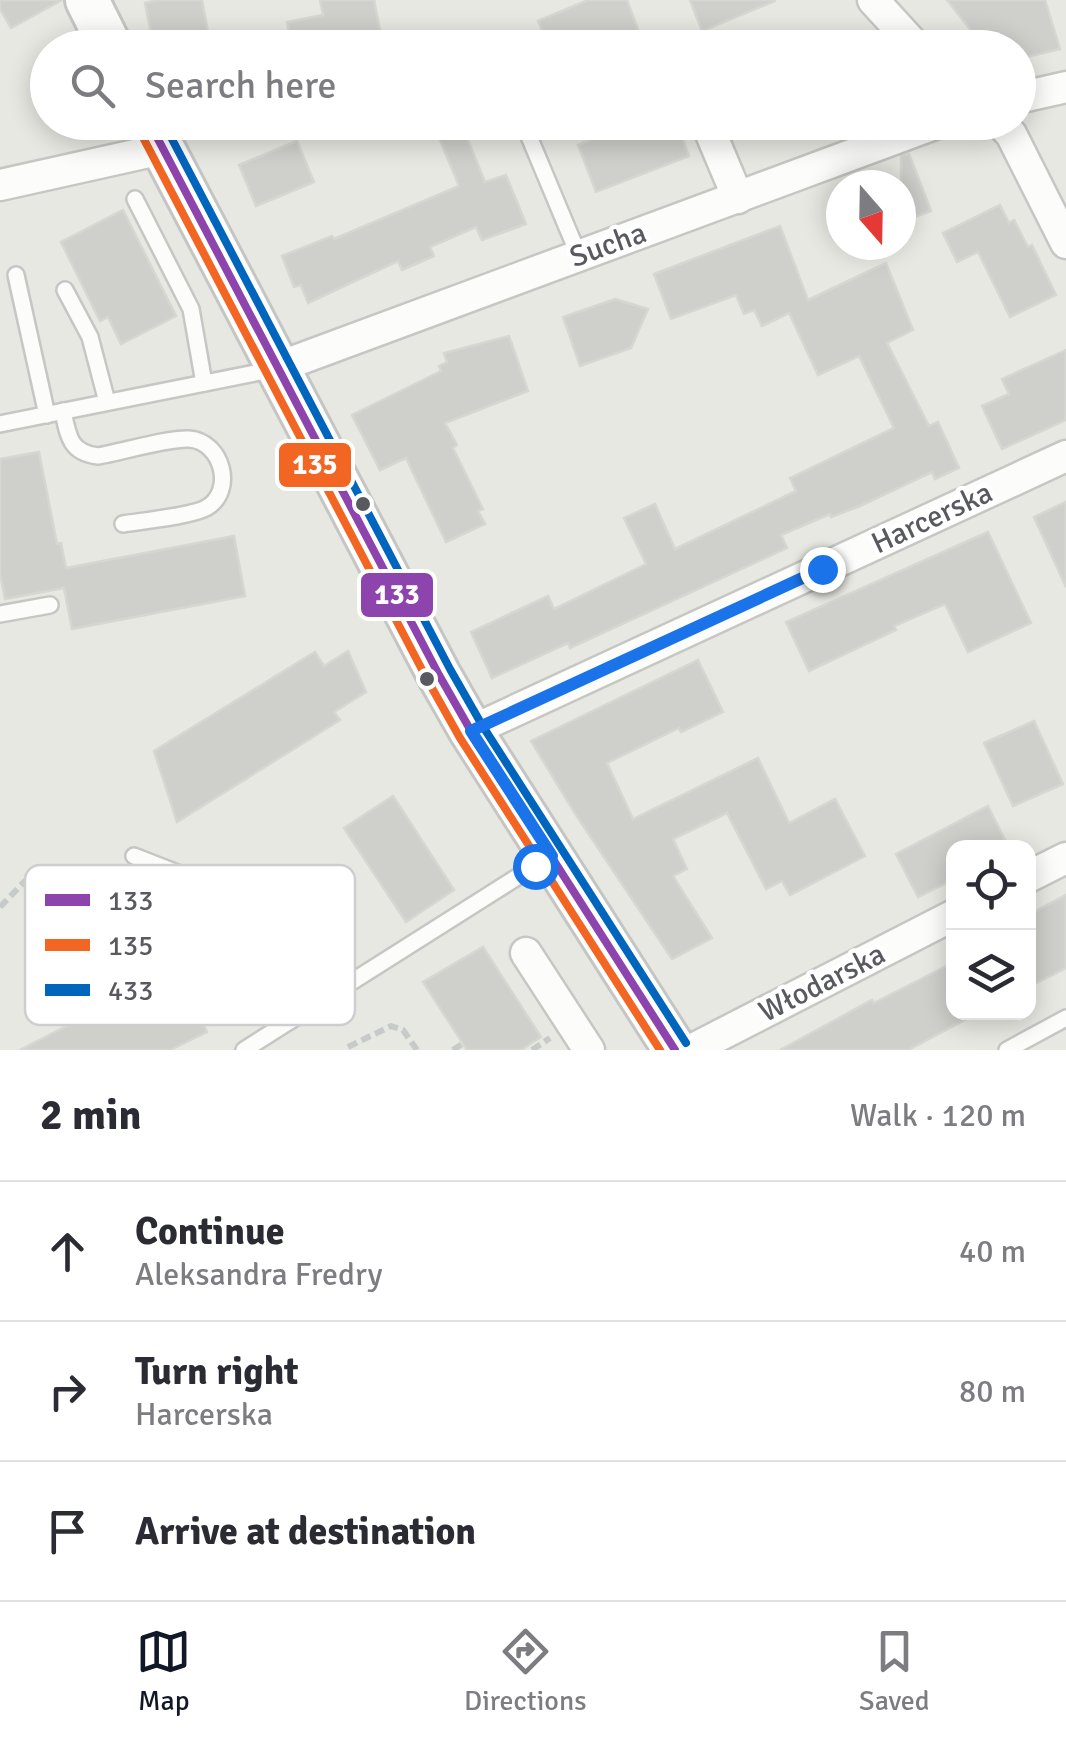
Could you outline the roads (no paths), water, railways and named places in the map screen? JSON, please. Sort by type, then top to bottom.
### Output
[{"type":"street","points":[[88,0],[102,30]]},
{"type":"street","points":[[872,0],[900,30]]},
{"type":"street","points":[[1036,94],[1066,87]]},
{"type":"street","points":[[0,184],[142,140]]},
{"type":"street","points":[[157,140],[471,731],[675,1050]]},
{"type":"street","points":[[714,140],[738,198]]},
{"type":"street","name":"Sucha","points":[[276,368],[892,140]]},
{"type":"street","points":[[1014,140],[1066,243]]},
{"type":"street","name":"Harcerska","points":[[471,731],[1066,456]]},
{"type":"street","points":[[1036,873],[1066,858]]},
{"type":"street","name":"Włodarska","points":[[691,1050],[946,920]]},
{"type":"street","points":[[526,952],[589,1050]]},
{"type":"lane","points":[[532,140],[580,256]]},
{"type":"lane","points":[[136,199],[191,309],[204,383]]},
{"type":"lane","points":[[16,275],[55,413],[75,449],[98,456],[191,439],[212,449],[222,467],[217,498],[205,509],[122,524]]},
{"type":"lane","points":[[66,290],[90,337],[107,402]]},
{"type":"lane","points":[[0,424],[276,368]]},
{"type":"lane","points":[[0,614],[50,605]]},
{"type":"lane","points":[[134,856],[157,865]]},
{"type":"lane","points":[[355,980],[552,856]]},
{"type":"lane","points":[[1006,1050],[1066,1018]]},
{"type":"lane","points":[[244,1050],[284,1025]]}]
